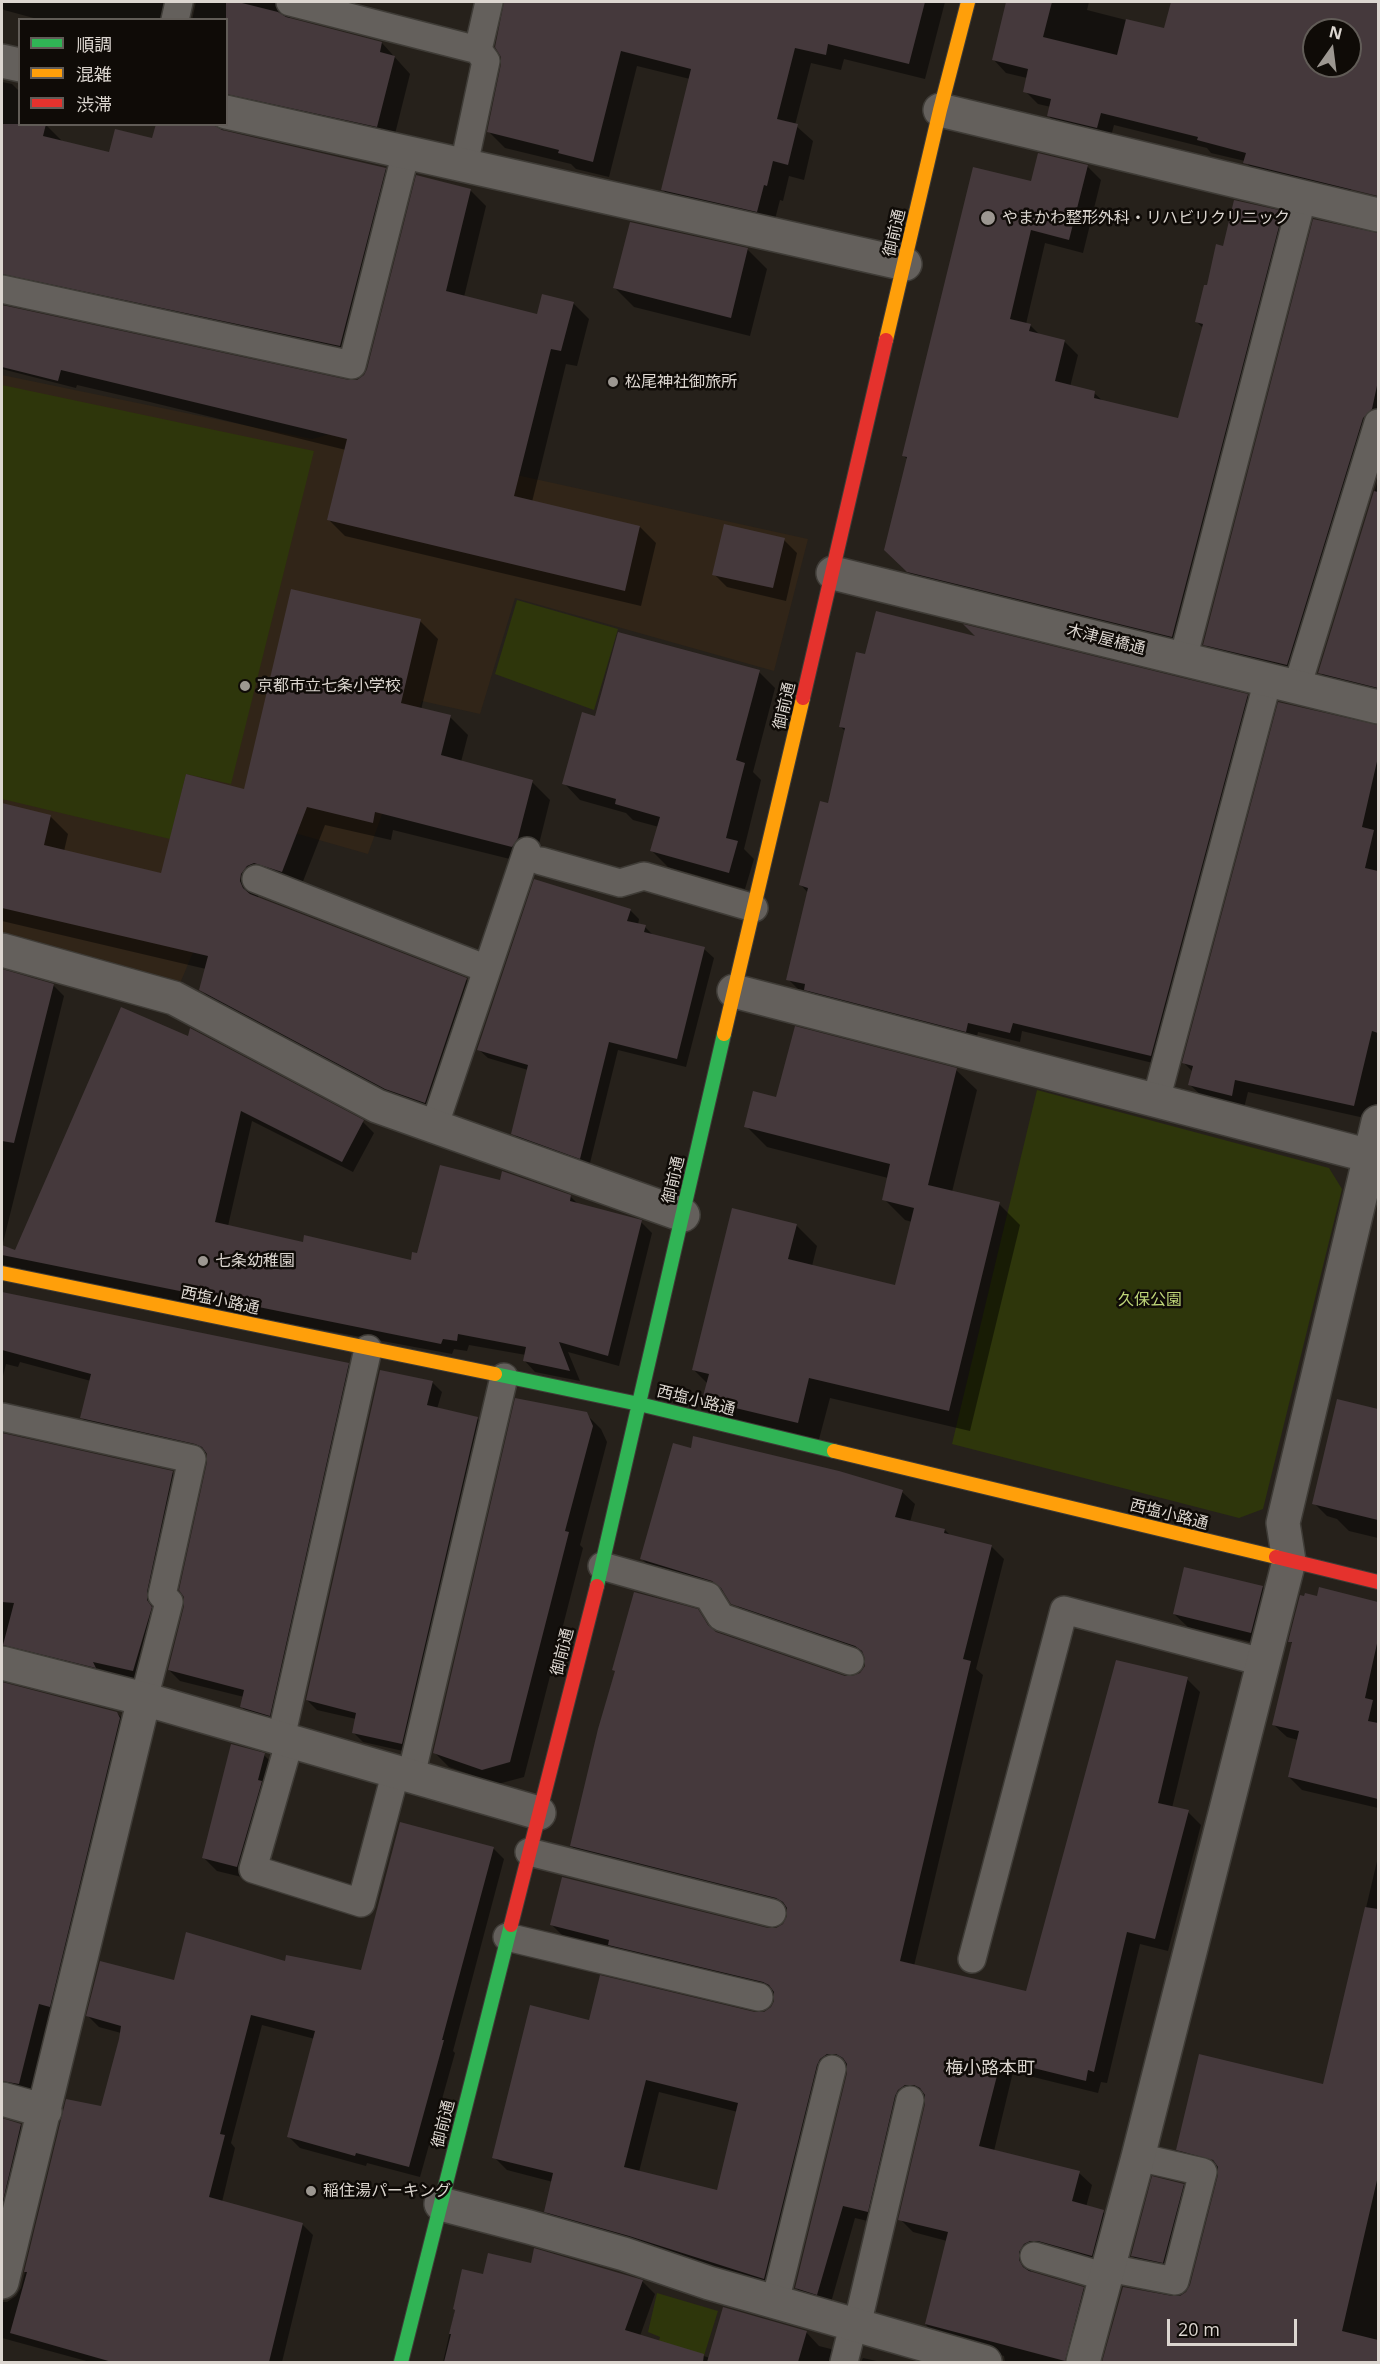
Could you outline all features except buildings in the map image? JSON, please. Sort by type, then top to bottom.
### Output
[{"type":"street","name":"御前通","points":[[402,2362],[602,1566],[940,110],[968,2]]},
{"type":"street","points":[[2,61],[18,65]]},
{"type":"street","points":[[940,110],[1378,215]]},
{"type":"street","points":[[228,111],[905,264]]},
{"type":"street","name":"木津屋橋通","points":[[833,573],[1378,707]]},
{"type":"street","points":[[2,950],[174,998],[377,1106],[683,1215]]},
{"type":"street","points":[[734,991],[1374,1157]]},
{"type":"street","points":[[1083,2362],[1138,2157],[1289,1561],[1284,1523],[1374,1157],[1378,1122]]},
{"type":"street","name":"西塩小路通","points":[[2,1273],[639,1404],[1378,1582]]},
{"type":"street","points":[[2,1663],[144,1699],[539,1813]]},
{"type":"street","points":[[2,2282],[144,1699]]},
{"type":"street","points":[[2,2099],[45,2111]]},
{"type":"street","points":[[441,2204],[624,2254],[709,2283],[985,2362]]},
{"type":"lane","points":[[175,18],[179,2]]},
{"type":"lane","points":[[290,2],[477,50],[486,61],[464,165]]},
{"type":"lane","points":[[477,50],[489,2]]},
{"type":"lane","points":[[2,290],[352,365],[406,152]]},
{"type":"lane","points":[[1183,659],[1303,196]]},
{"type":"lane","points":[[1156,1100],[1282,683],[1378,423]]},
{"type":"lane","points":[[434,1126],[487,969],[534,856],[620,883],[644,876],[754,908]]},
{"type":"lane","points":[[256,879],[487,969]]},
{"type":"lane","points":[[368,1349],[285,1739],[253,1869],[361,1903],[404,1773],[504,1377]]},
{"type":"lane","points":[[2,1417],[192,1460],[162,1595],[169,1602],[144,1699]]},
{"type":"lane","points":[[602,1566],[708,1596],[721,1617],[850,1660]]},
{"type":"lane","points":[[972,1959],[1064,1610],[1262,1662]]},
{"type":"lane","points":[[529,1852],[772,1912]]},
{"type":"lane","points":[[507,1937],[759,1997]]},
{"type":"lane","points":[[775,2302],[832,2069]]},
{"type":"lane","points":[[843,2362],[853,2326],[860,2313],[910,2100]]},
{"type":"lane","points":[[1034,2256],[1108,2273],[1175,2281],[1203,2172],[1138,2157]]},
{"type":"shaded area","name":"京都市立七条小学校","points":[[2,375],[312,439],[330,434],[808,539],[774,671],[515,598],[480,714],[422,701],[368,854],[249,820],[170,1007],[2,956]]},
{"type":"green space","points":[[2,385],[314,451],[231,784],[186,774],[170,839],[2,799]]},
{"type":"green space","points":[[517,600],[618,629],[594,710],[495,674]]},
{"type":"green space","name":"久保公園","points":[[1037,1090],[1329,1168],[1342,1189],[1263,1509],[1239,1518],[952,1444]]},
{"type":"green space","points":[[657,2293],[718,2311],[702,2362],[653,2362],[660,2337],[648,2332]]},
{"type":"traffic: fast","points":[[597,1586],[724,1034]]},
{"type":"traffic: fast","points":[[495,1374],[639,1404],[834,1451]]},
{"type":"traffic: fast","points":[[401,2362],[511,1925]]},
{"type":"traffic: slow","points":[[886,340],[968,2]]},
{"type":"traffic: slow","points":[[724,1034],[803,698]]},
{"type":"traffic: slow","points":[[2,1273],[495,1374]]},
{"type":"traffic: slow","points":[[834,1451],[1276,1557]]},
{"type":"traffic: jam","points":[[803,698],[886,340]]},
{"type":"traffic: jam","points":[[1276,1557],[1378,1582]]},
{"type":"traffic: jam","points":[[511,1925],[597,1586]]},
{"type":"place","name":"やまかわ整形外科・リハビリクリニック","points":[[988,218]]},
{"type":"place","name":"松尾神社御旅所","points":[[613,382]]},
{"type":"place","name":"京都市立七条小学校","points":[[245,686]]},
{"type":"place","name":"七条幼稚園","points":[[203,1261]]},
{"type":"place","name":"稲住湯パーキング","points":[[311,2191]]},
{"type":"district","name":"梅小路本町","points":[[990,2069]]}]
